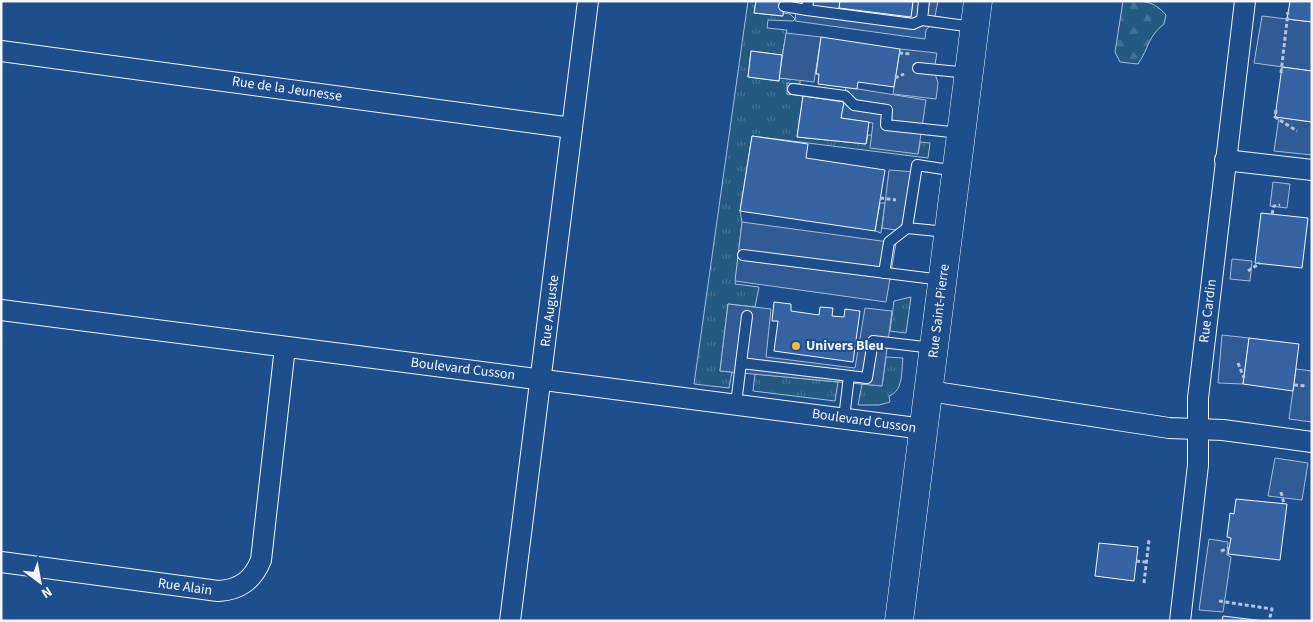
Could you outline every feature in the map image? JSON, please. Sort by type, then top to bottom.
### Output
[{"type":"main road","name":"Rue Saint-Pierre","points":[[899,621],[976,14]]},
{"type":"street","name":"Rue Auguste","points":[[510,621],[588,1]]},
{"type":"street","name":"Rue Cardin","points":[[1180,621],[1197,475],[1198,398],[1245,1]]},
{"type":"street","name":"Rue de la Jeunesse","points":[[1,51],[572,128]]},
{"type":"street","points":[[1225,160],[1312,170]]},
{"type":"street","name":"Boulevard Cusson","points":[[1,310],[924,429]]},
{"type":"street","name":"Rue Alain","points":[[1,562],[218,591],[242,586],[251,578],[261,560],[285,347]]},
{"type":"street","points":[[929,391],[1169,428],[1198,429],[1312,442]]},
{"type":"lane","points":[[922,20],[924,1]]},
{"type":"lane","points":[[784,6],[807,6],[913,24],[922,20],[976,14]]},
{"type":"lane","points":[[918,68],[968,73]]},
{"type":"lane","points":[[793,89],[845,96],[854,105],[887,110],[886,125],[961,133]]},
{"type":"lane","points":[[884,273],[889,242],[907,228],[917,165],[957,171]]},
{"type":"lane","points":[[907,228],[949,232]]},
{"type":"lane","points":[[743,255],[943,280]]},
{"type":"lane","points":[[736,404],[747,316]]},
{"type":"lane","points":[[742,363],[867,378],[873,341],[934,348]]},
{"type":"lane","points":[[844,418],[849,376]]},
{"type":"path","points":[[1281,73],[1288,12]]},
{"type":"path","points":[[1276,110],[1275,117],[1297,132]]},
{"type":"path","points":[[880,198],[886,199]]},
{"type":"path","points":[[1272,214],[1274,206],[1280,205]]},
{"type":"path","points":[[1248,271],[1260,263]]},
{"type":"path","points":[[1238,363],[1244,378]]},
{"type":"path","points":[[1294,385],[1307,386]]},
{"type":"path","points":[[1281,492],[1284,504]]},
{"type":"path","points":[[1144,583],[1149,540]]},
{"type":"path","points":[[1221,551],[1229,548]]},
{"type":"path","points":[[1136,561],[1146,562]]},
{"type":"path","points":[[1219,600],[1272,609],[1269,621]]},
{"type":"green space","points":[[748,1],[756,1],[754,13],[782,16],[783,13],[790,14],[795,19],[793,21],[768,20],[767,28],[787,30],[782,55],[751,51],[748,77],[779,81],[779,78],[800,80],[800,84],[787,83],[787,94],[803,96],[797,137],[866,144],[868,135],[872,135],[918,154],[920,142],[930,143],[928,158],[752,136],[740,211],[742,222],[735,284],[759,287],[755,307],[728,304],[720,371],[732,372],[729,388],[694,384]]},
{"type":"green space","points":[[1123,1],[1147,2],[1157,6],[1166,15],[1164,24],[1155,33],[1138,64],[1120,62],[1115,52]]},
{"type":"green space","points":[[880,203],[885,203],[881,233],[875,231]]},
{"type":"green space","points":[[911,297],[906,333],[890,331],[894,301]]},
{"type":"green space","points":[[886,357],[903,358],[902,375],[897,390],[889,396],[890,402],[879,405],[858,405],[862,384],[882,386]]},
{"type":"green space","points":[[755,374],[838,382],[835,401],[753,391]]},
{"type":"shaded area","points":[[797,1],[840,1],[839,8],[911,17],[913,1],[938,1],[934,21],[926,30],[925,39],[795,21]]},
{"type":"shaded area","points":[[1262,16],[1312,22],[1312,71],[1254,63]]},
{"type":"shaded area","points":[[786,33],[821,37],[814,82],[779,78]]},
{"type":"shaded area","points":[[900,49],[937,53],[934,70],[938,83],[936,99],[893,94]]},
{"type":"shaded area","points":[[846,87],[926,100],[918,154],[870,148],[873,123],[841,118]]},
{"type":"shaded area","points":[[1279,117],[1312,122],[1312,155],[1274,151]]},
{"type":"shaded area","points":[[889,170],[916,172],[907,228],[896,230],[882,228]]},
{"type":"shaded area","points":[[1273,182],[1290,184],[1287,208],[1270,206]]},
{"type":"shaded area","points":[[742,222],[896,243],[886,302],[735,281]]},
{"type":"shaded area","points":[[1232,259],[1252,261],[1250,281],[1230,279]]},
{"type":"shaded area","points":[[728,304],[771,309],[766,357],[855,368],[865,308],[892,311],[882,386],[720,371]]},
{"type":"shaded area","points":[[1222,335],[1249,338],[1243,384],[1218,383]]},
{"type":"shaded area","points":[[1296,369],[1312,371],[1312,422],[1289,419]]},
{"type":"shaded area","points":[[1275,458],[1308,463],[1302,500],[1268,496]]},
{"type":"shaded area","points":[[1209,539],[1228,542],[1227,555],[1231,557],[1223,612],[1199,610]]},
{"type":"building","points":[[756,1],[784,1],[783,16],[754,13]]},
{"type":"building","points":[[840,1],[913,1],[911,17],[839,8]]},
{"type":"building","points":[[1290,1],[1312,1],[1312,22],[1287,19]]},
{"type":"building","points":[[821,37],[900,49],[894,87],[858,82],[857,89],[818,84],[819,74],[816,74]]},
{"type":"building","points":[[751,51],[782,55],[779,81],[748,77]]},
{"type":"building","points":[[1282,67],[1312,71],[1312,122],[1275,117]]},
{"type":"building","points":[[803,96],[844,102],[841,118],[869,122],[866,144],[797,137]]},
{"type":"building","points":[[752,136],[808,144],[806,158],[885,170],[875,231],[740,211]]},
{"type":"building","points":[[1261,213],[1308,218],[1302,268],[1255,263]]},
{"type":"building","points":[[774,302],[791,304],[791,311],[819,315],[820,307],[833,308],[832,316],[844,317],[845,309],[860,311],[853,362],[774,351],[778,321],[772,321]]},
{"type":"building","points":[[1249,338],[1299,344],[1293,391],[1243,384]]},
{"type":"building","points":[[1236,499],[1287,504],[1280,560],[1228,554],[1231,538],[1227,537],[1230,513],[1234,514]]},
{"type":"building","points":[[1099,543],[1138,547],[1134,581],[1095,576]]},
{"type":"building","points":[[1223,616],[1264,621],[1222,621]]},
{"type":"place","name":"Univers Bleu","points":[[796,346]]}]
